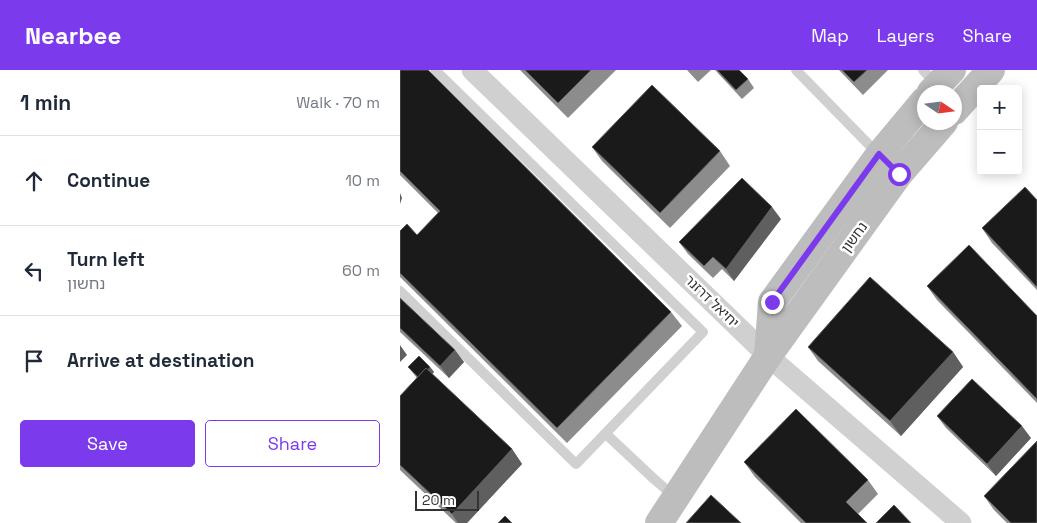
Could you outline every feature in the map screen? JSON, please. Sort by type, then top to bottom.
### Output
[{"type":"street","name":"יחיאל דרזנר","points":[[472,70],[768,356],[961,523]]},
{"type":"street","points":[[962,101],[991,70]]},
{"type":"street","name":"נחשון","points":[[658,523],[768,356],[772,302],[889,164],[934,84]]},
{"type":"street","name":"נחשון","points":[[889,164],[934,130]]},
{"type":"lane","points":[[400,291],[576,464],[703,332],[435,70]]},
{"type":"lane","points":[[796,70],[889,164]]},
{"type":"lane","points":[[606,434],[676,497]]},
{"type":"building","points":[[400,70],[428,70],[671,312],[557,428],[400,273],[400,231],[407,224],[417,235],[440,211],[400,171]]},
{"type":"building","points":[[525,70],[591,70],[558,103]]},
{"type":"building","points":[[717,70],[739,70],[748,79],[736,90]]},
{"type":"building","points":[[842,70],[867,70],[854,82]]},
{"type":"building","points":[[652,85],[720,151],[660,213],[592,147]]},
{"type":"building","points":[[742,178],[772,207],[726,269],[713,257],[704,266],[679,242]]},
{"type":"building","points":[[1025,187],[1037,200],[1037,287],[982,228]]},
{"type":"building","points":[[969,245],[1037,316],[1037,399],[927,286]]},
{"type":"building","points":[[870,277],[953,352],[890,421],[808,347]]},
{"type":"building","points":[[400,298],[455,350],[440,366],[400,328]]},
{"type":"building","points":[[419,356],[430,367],[428,370],[426,368],[418,377],[408,367]]},
{"type":"building","points":[[426,368],[512,449],[452,514],[400,465],[400,396]]},
{"type":"building","points":[[972,379],[1022,426],[987,464],[937,416]]},
{"type":"building","points":[[796,409],[868,480],[846,502],[867,523],[806,523],[744,462]]},
{"type":"building","points":[[1037,441],[1037,523],[1011,523],[984,496]]},
{"type":"building","points":[[711,495],[741,523],[686,523]]},
{"type":"building","points":[[894,505],[911,523],[876,523]]},
{"type":"building","points":[[505,516],[512,523],[498,523]]},
{"type":"route","points":[[772,302],[879,154],[899,174]]}]
